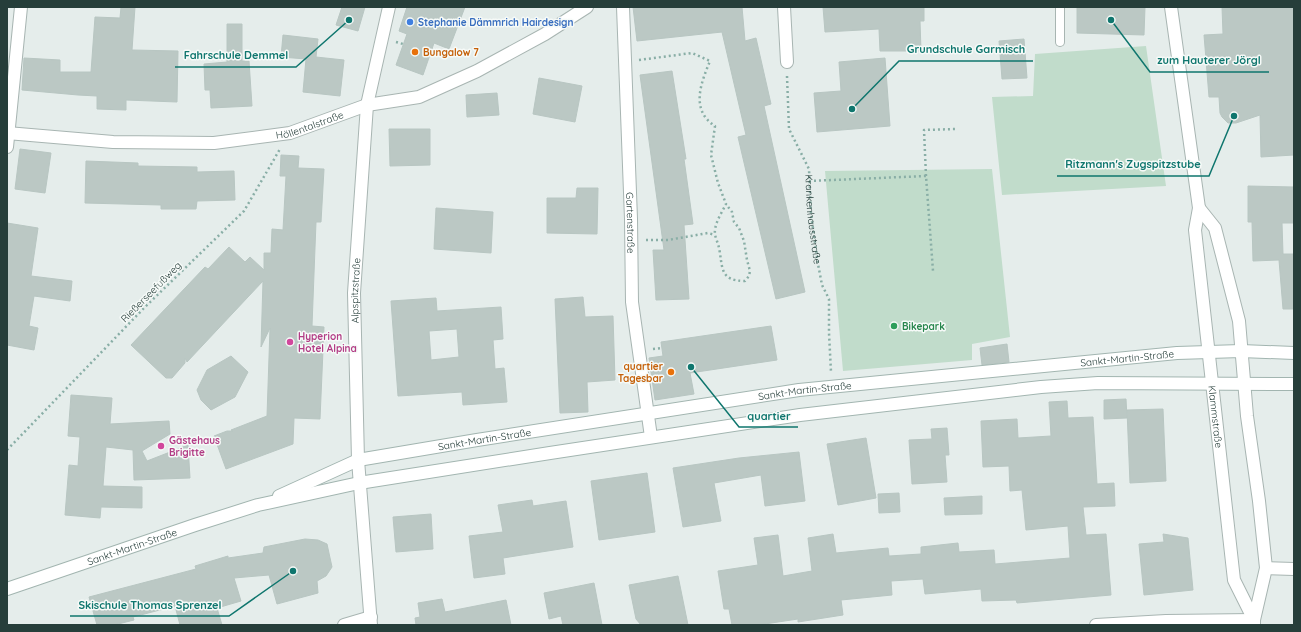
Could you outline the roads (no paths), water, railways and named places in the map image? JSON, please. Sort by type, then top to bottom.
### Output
[{"type":"street","points":[[7,147],[21,7]]},
{"type":"street","name":"Alpspitzstraße","points":[[371,621],[359,484],[354,292],[367,104],[389,7]]},
{"type":"street","name":"Höllentalstraße","points":[[8,133],[113,142],[214,142],[290,133],[367,104],[419,97],[477,71],[545,34],[587,7]]},
{"type":"street","name":"Gartenstraße","points":[[623,7],[632,302],[651,438]]},
{"type":"street","points":[[784,7],[787,62]]},
{"type":"street","name":"Klammstraße","points":[[1171,7],[1199,208],[1195,230],[1234,580],[1254,623]]},
{"type":"street","points":[[1096,625],[1166,621],[1254,623],[1266,568],[1259,501],[1247,416],[1239,321],[1215,228],[1199,208]]},
{"type":"street","name":"Sankt-Martin-Straße","points":[[258,505],[358,460],[799,390],[1177,353],[1241,351],[1294,353]]},
{"type":"street","name":"Sankt-Martin-Straße","points":[[7,589],[258,505],[359,484],[800,415],[1041,387],[1098,383],[1294,384]]},
{"type":"street","points":[[1266,568],[1294,569]]},
{"type":"street","points":[[344,625],[371,621]]},
{"type":"lane","points":[[1060,7],[1060,42]]},
{"type":"place","name":"Fahrschule Demmel","points":[[349,20]]},
{"type":"place","name":"zum Hauterer Jörgl","points":[[1111,20]]},
{"type":"place","name":"Stephanie Dämmrich Hairdesign","points":[[410,22]]},
{"type":"place","name":"Bungalow 7","points":[[415,52]]},
{"type":"place","name":"Grundschule Garmisch","points":[[852,109]]},
{"type":"place","name":"Ritzmann's Zugspitzstube","points":[[1234,116]]},
{"type":"place","name":"Bikepark","points":[[894,326]]},
{"type":"place","name":"Hyperion Hotel Alpina","points":[[290,342]]},
{"type":"place","name":"quartier","points":[[691,367]]},
{"type":"place","name":"quartier Tagesbar","points":[[671,372]]},
{"type":"place","name":"Gästehaus Brigitte","points":[[161,446]]},
{"type":"place","name":"Skischule Thomas Sprenzel","points":[[293,571]]}]
